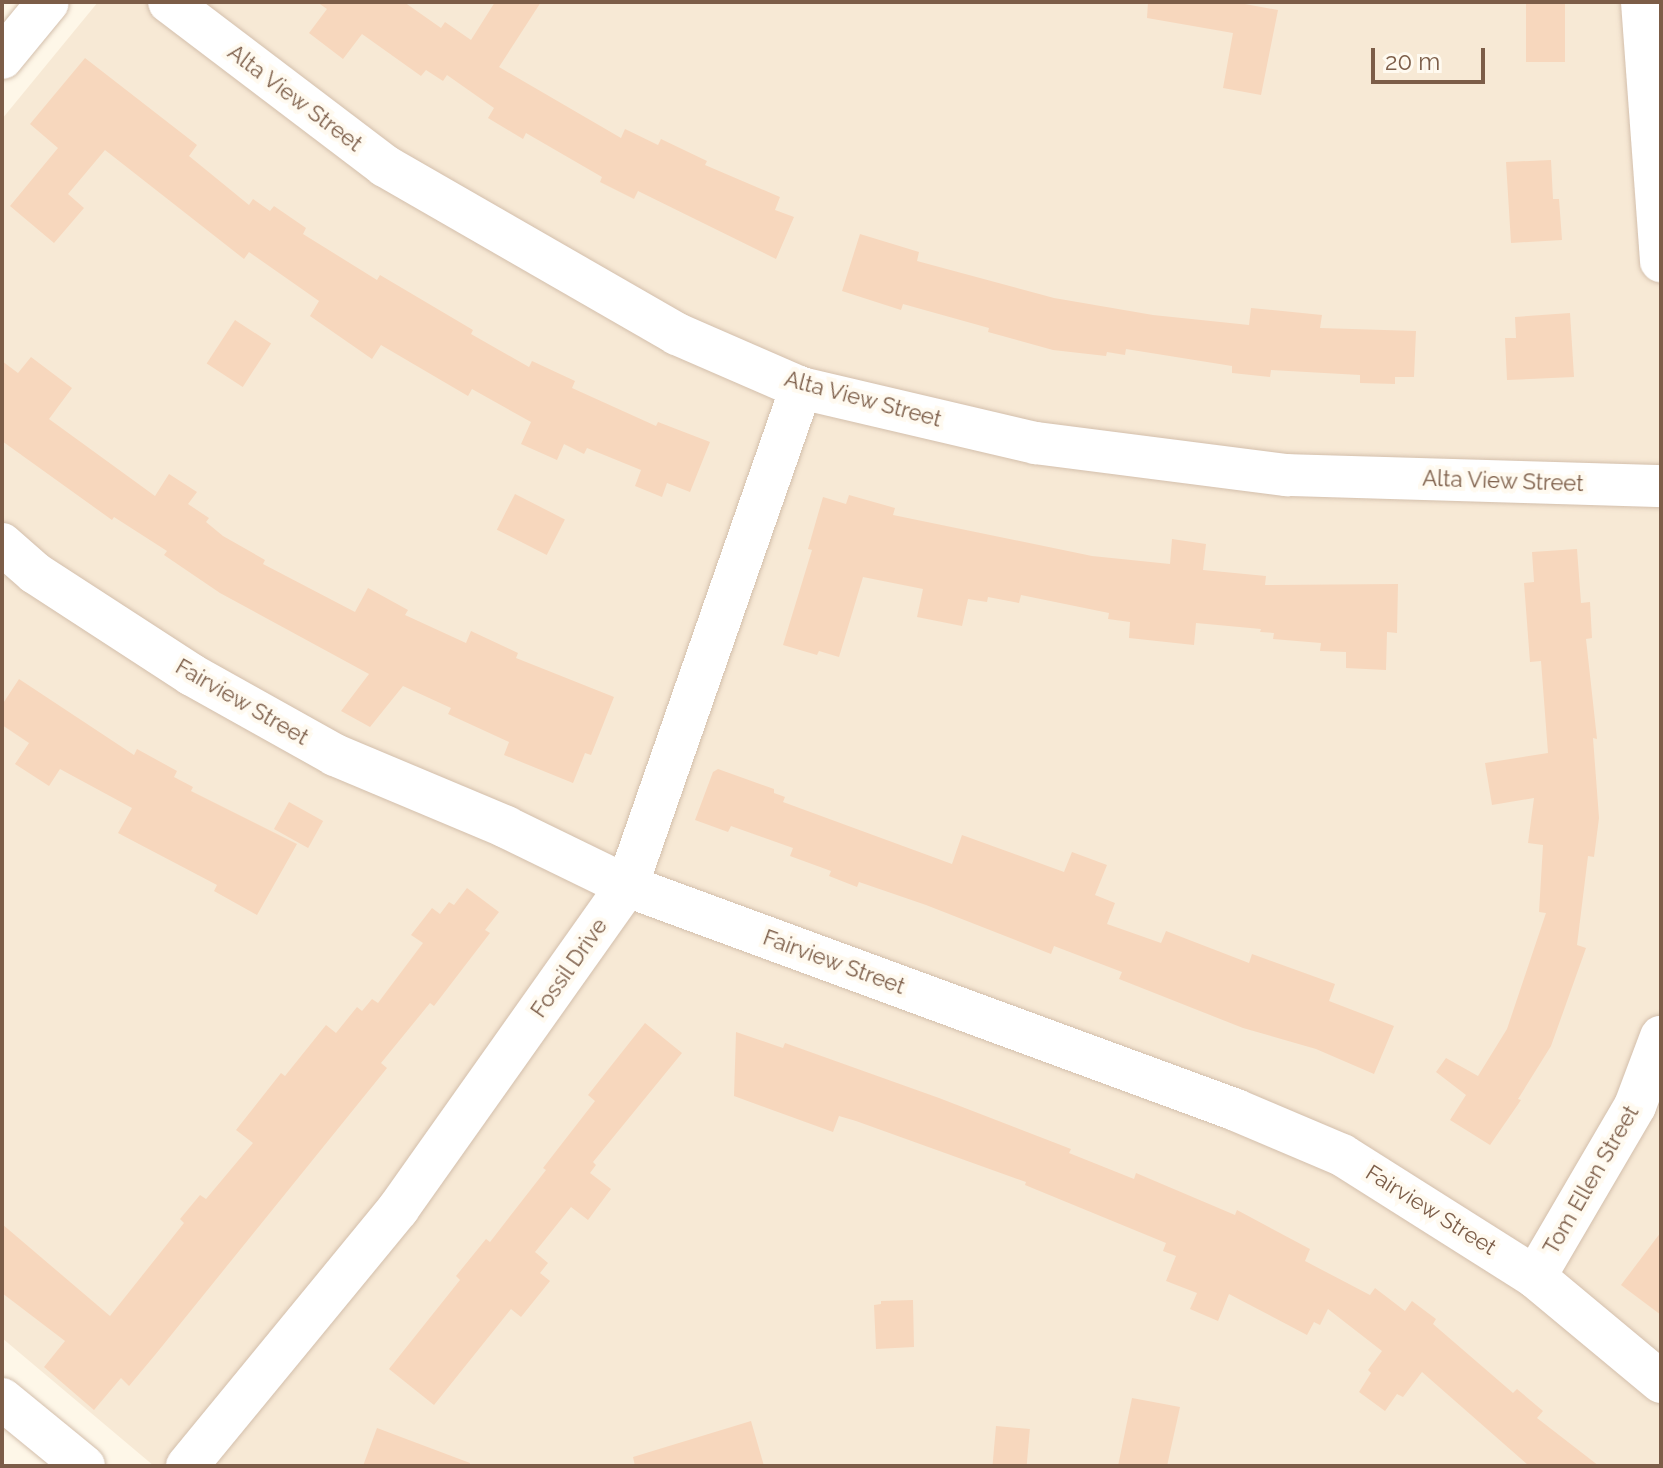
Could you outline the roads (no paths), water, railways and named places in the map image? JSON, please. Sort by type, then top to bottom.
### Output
[{"type":"street","name":"Alta View Street","points":[[169,2],[385,166],[677,334],[801,388],[1036,443],[1287,475],[1661,486]]},
{"type":"street","points":[[1642,2],[1661,261]]},
{"type":"street","points":[[2,58],[26,10]]},
{"type":"street","name":"Fossil Drive","points":[[187,1466],[398,1209],[627,886],[801,388]]},
{"type":"street","name":"Fairview Street","points":[[2,544],[35,573],[192,675],[335,755],[506,827],[627,886],[1236,1110],[1329,1149],[1435,1212],[1535,1277],[1661,1382]]},
{"type":"street","name":"Tom Ellen Street","points":[[1535,1277],[1635,1106],[1661,1037]]},
{"type":"street","points":[[2,1399],[84,1466]]}]
